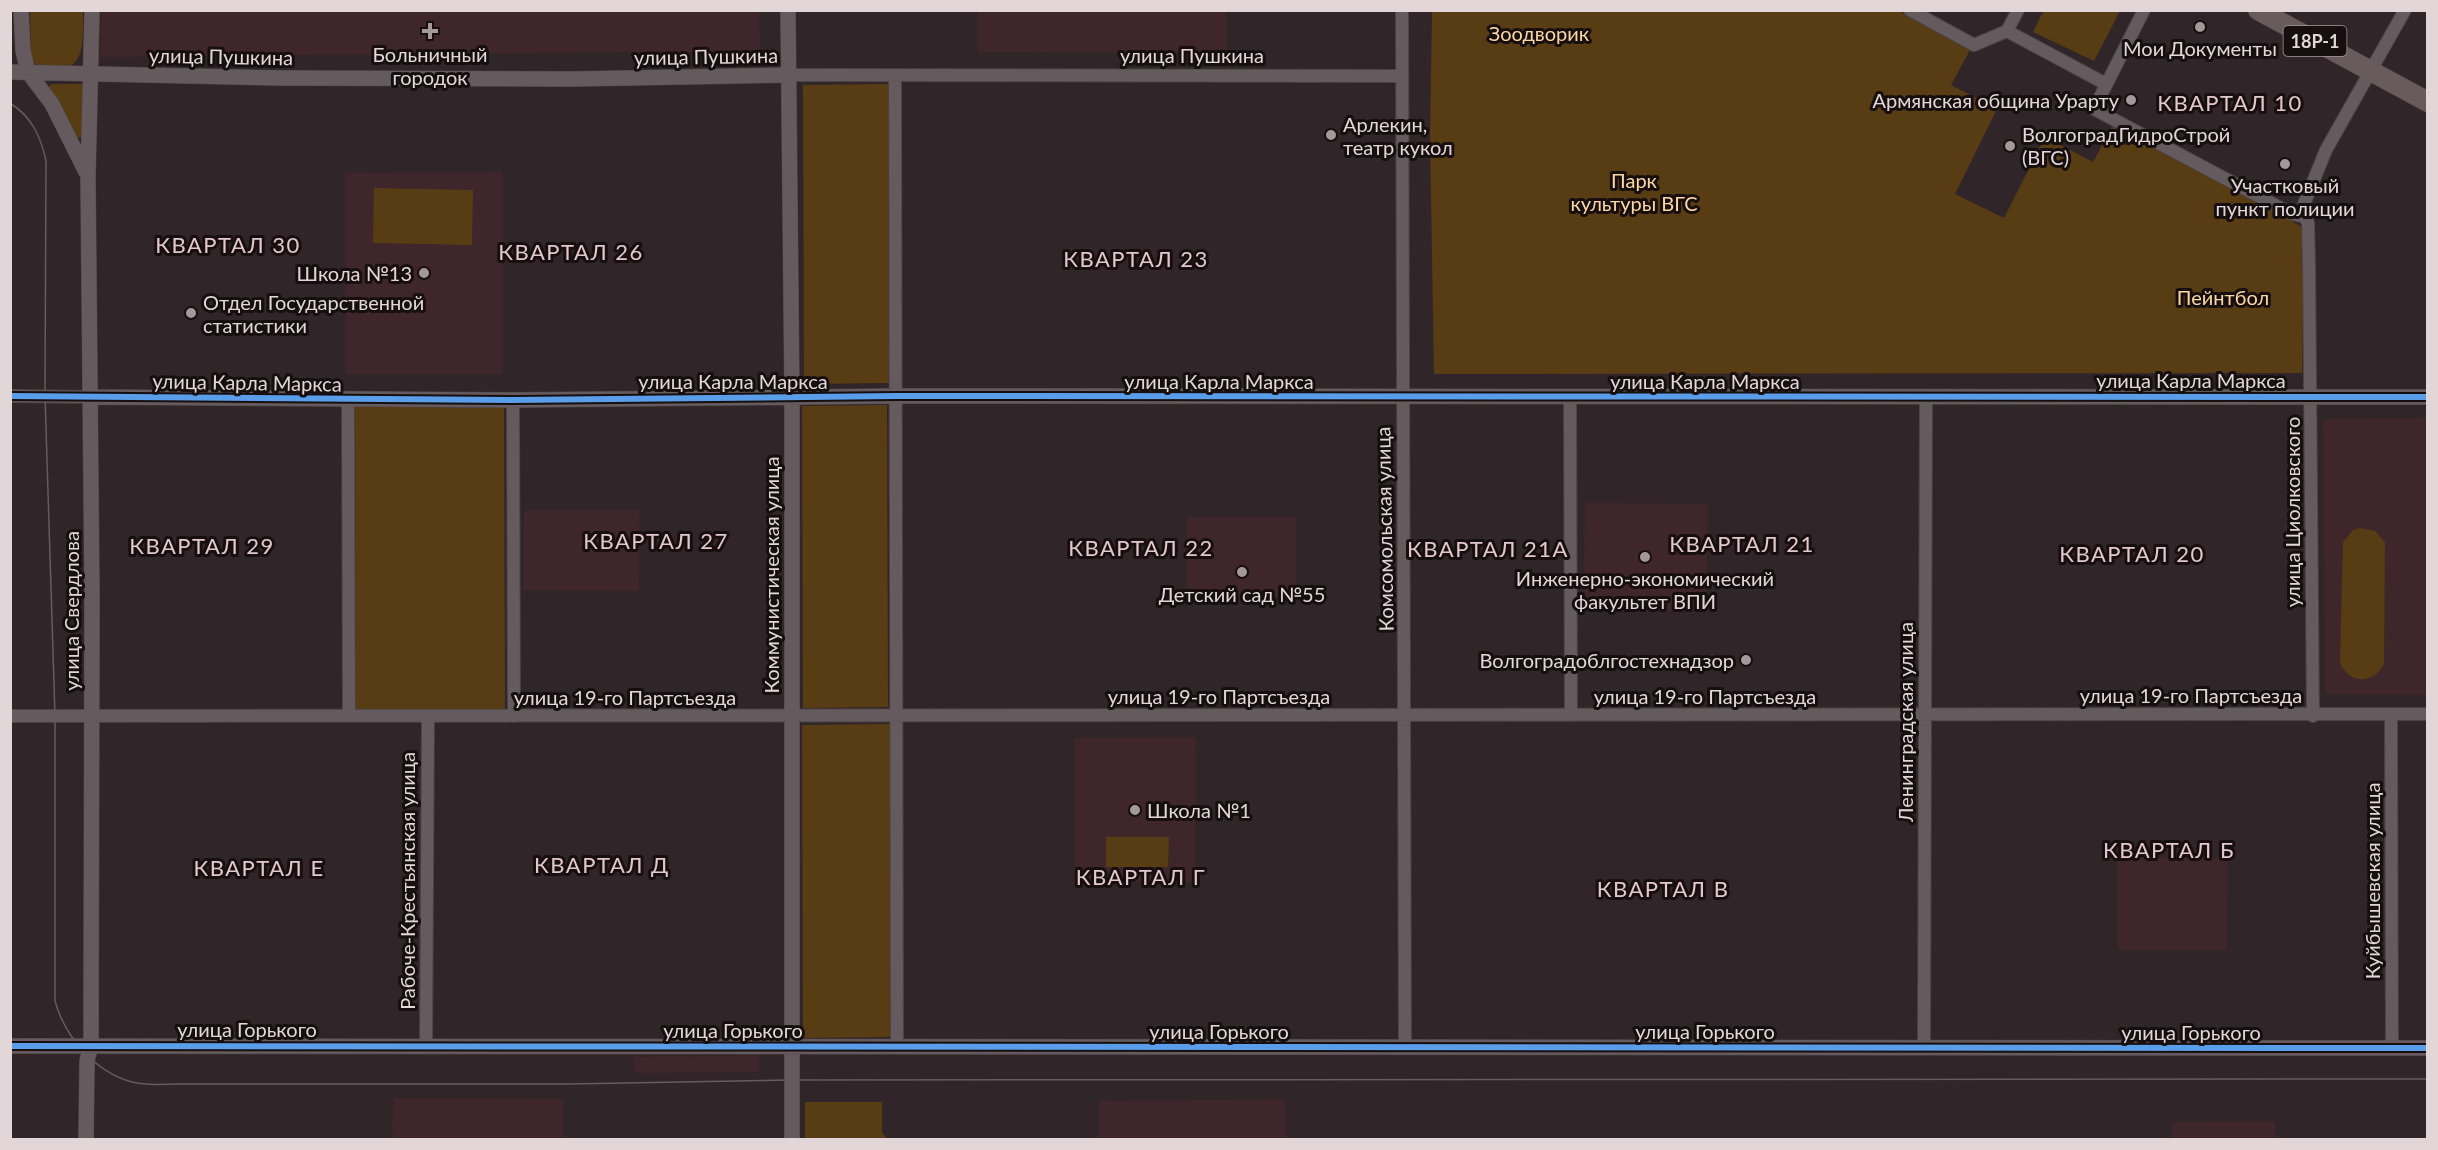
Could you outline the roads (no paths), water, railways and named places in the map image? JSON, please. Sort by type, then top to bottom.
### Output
[{"type":"main road","name":"18Р-1","points":[[2258,10],[2427,102]]},
{"type":"street","name":"улица Свердлова","points":[[21,10],[23,51],[28,72],[52,104],[88,177]]},
{"type":"street","name":"улица Свердлова","points":[[86,1140],[87,1061],[91,1045],[91,397],[88,177],[92,10]]},
{"type":"street","name":"Коммунистическая улица","points":[[789,10],[792,398],[792,1140]]},
{"type":"street","name":"Комсомольская улица","points":[[1402,10],[1401,398],[1406,716],[1405,1047]]},
{"type":"street","points":[[1910,10],[1974,45],[2007,31],[2018,10]]},
{"type":"street","points":[[2144,10],[2094,109],[2292,214],[2305,216]]},
{"type":"street","name":"улица Циолковского","points":[[2313,716],[2308,223],[2304,204],[2326,150],[2373,71],[2405,10]]},
{"type":"street","points":[[2007,31],[2106,84]]},
{"type":"street","name":"улица Пушкина","points":[[10,72],[91,75],[539,79],[788,75],[1402,76]]},
{"type":"street","points":[[895,76],[897,1047]]},
{"type":"street","name":"улица Карла Маркса","points":[[10,396],[513,400],[897,396],[2427,397]]},
{"type":"street","name":"Ленинградская улица","points":[[1924,1047],[1926,397]]},
{"type":"street","points":[[1570,398],[1571,716]]},
{"type":"street","points":[[348,399],[349,716]]},
{"type":"street","points":[[513,400],[514,716]]},
{"type":"street","name":"улица 19-го Партсъезда","points":[[10,716],[2313,716],[2427,714]]},
{"type":"street","name":"Куйбышевская улица","points":[[2391,715],[2392,1048]]},
{"type":"street","name":"Рабоче-Крестьянская улица","points":[[426,1045],[428,716]]},
{"type":"street","name":"улица Горького","points":[[10,1046],[2427,1048]]},
{"type":"tram line","points":[[10,103],[30,121],[46,161],[45,396],[55,716],[55,1001],[66,1027],[83,1051],[118,1077],[132,1082],[156,1085],[568,1084],[791,1080],[2428,1079]]},
{"type":"place","name":"Мои Документы","points":[[2200,27]]},
{"type":"place","name":"Больничный городок","points":[[430,31]]},
{"type":"place","name":"Армянская община Урарту","points":[[2131,100]]},
{"type":"place","name":"Арлекин, театр кукол","points":[[1331,135]]},
{"type":"place","name":"ВолгоградГидроСтрой (ВГС)","points":[[2010,146]]},
{"type":"place","name":"Участковый пункт полиции","points":[[2285,164]]},
{"type":"place","name":"Школа №13","points":[[424,273]]},
{"type":"place","name":"Отдел Государственной статистики","points":[[191,313]]},
{"type":"place","name":"Инженерно-экономический факультет ВПИ","points":[[1645,557]]},
{"type":"place","name":"Детский сад №55","points":[[1242,572]]},
{"type":"place","name":"Волгоградоблгостехнадзор","points":[[1746,660]]},
{"type":"place","name":"Школа №1","points":[[1135,810]]},
{"type":"district","name":"КВАРТАЛ 10","points":[[2230,102]]},
{"type":"district","name":"КВАРТАЛ 30","points":[[228,244]]},
{"type":"district","name":"КВАРТАЛ 26","points":[[571,251]]},
{"type":"district","name":"КВАРТАЛ 23","points":[[1136,258]]},
{"type":"district","name":"КВАРТАЛ 27","points":[[656,540]]},
{"type":"district","name":"КВАРТАЛ 21","points":[[1742,543]]},
{"type":"district","name":"КВАРТАЛ 29","points":[[202,545]]},
{"type":"district","name":"КВАРТАЛ 22","points":[[1141,547]]},
{"type":"district","name":"КВАРТАЛ 21А","points":[[1488,548]]},
{"type":"district","name":"КВАРТАЛ 20","points":[[2132,553]]},
{"type":"district","name":"КВАРТАЛ Б","points":[[2169,849]]},
{"type":"district","name":"КВАРТАЛ Д","points":[[602,864]]},
{"type":"district","name":"КВАРТАЛ Е","points":[[259,867]]},
{"type":"district","name":"КВАРТАЛ Г","points":[[1141,876]]},
{"type":"district","name":"КВАРТАЛ В","points":[[1663,888]]},
{"type":"park label","name":"Зоодворик","points":[[1539,33]]},
{"type":"park label","name":"Парк культуры ВГС","points":[[1634,192]]},
{"type":"park label","name":"Пейнтбол","points":[[2223,297]]}]
